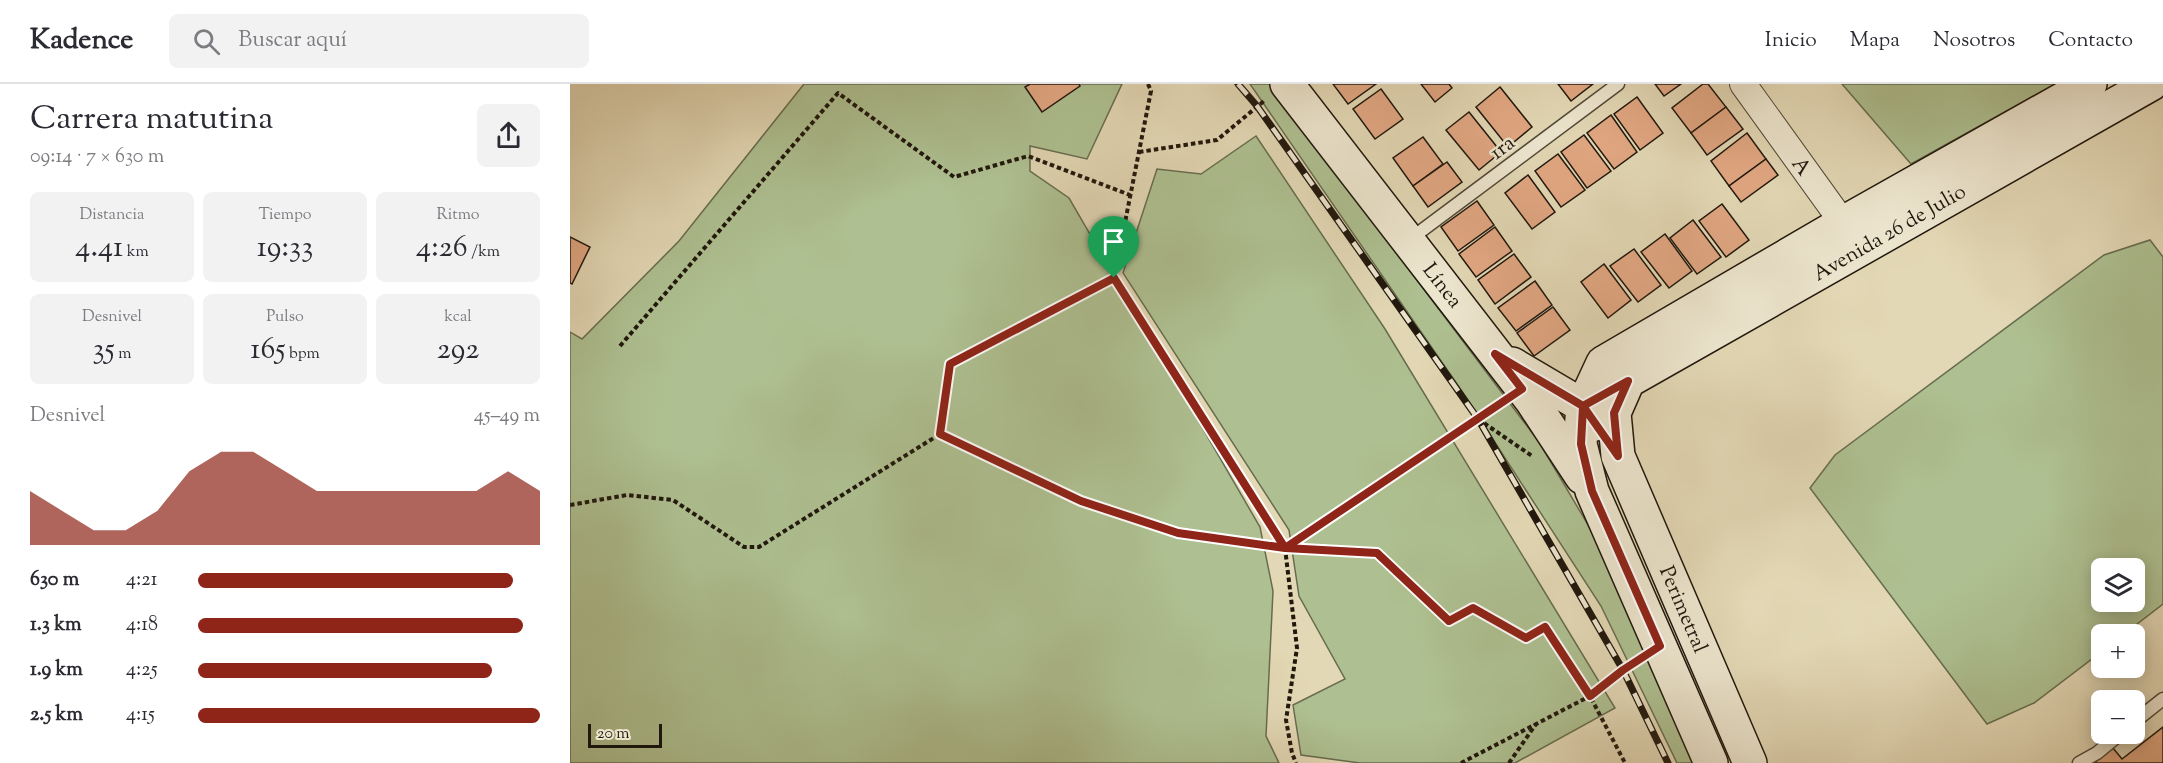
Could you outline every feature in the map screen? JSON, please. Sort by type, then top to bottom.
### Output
[{"type":"main road","name":"Avenida 26 de Julio","points":[[1616,372],[1852,236],[2090,84]]},
{"type":"main road","name":"Avenida 26 de Julio","points":[[1852,236],[2151,84]]},
{"type":"main road","name":"Línea","points":[[1279,90],[1408,241],[1495,354],[1530,376],[1549,396]]},
{"type":"main road","points":[[1592,491],[1549,396],[1616,372]]},
{"type":"main road","name":"Perimetral","points":[[1616,372],[1614,413],[1618,456],[1750,763]]},
{"type":"main road","name":"Perimetral","points":[[1549,396],[1618,456]]},
{"type":"main road","name":"Perimetral","points":[[1549,396],[1581,444],[1592,491],[1711,763]]},
{"type":"street","name":"A","points":[[1743,84],[1852,236]]},
{"type":"lane","name":"1ra","points":[[1408,241],[1618,84]]},
{"type":"lane","points":[[2145,713],[2163,699]]},
{"type":"lane","points":[[2079,763],[2108,744]]},
{"type":"path","points":[[1148,84],[1151,91],[1114,278],[1285,548],[1297,648],[1286,720],[1296,763]]},
{"type":"path","points":[[1139,152],[1217,140],[1279,90]]},
{"type":"path","points":[[620,346],[838,93],[954,177],[1029,156],[1130,195]]},
{"type":"path","points":[[570,505],[627,495],[673,500],[744,547],[759,548],[940,434],[950,364],[1114,278]]},
{"type":"path","points":[[1285,548],[1549,396]]},
{"type":"path","points":[[940,434],[1081,501],[1178,533],[1285,548],[1377,553],[1449,621],[1473,608],[1526,638],[1545,627],[1590,696],[1625,763]]},
{"type":"path","points":[[1461,763],[1590,696],[1623,670],[1660,646]]},
{"type":"path","points":[[1509,763],[1537,723]]},
{"type":"green space","points":[[804,84],[1122,84],[1087,159],[1030,146],[1030,171],[1069,198],[1260,527],[1273,591],[1266,736],[1279,763],[570,763],[570,332],[582,339],[679,241]]},
{"type":"green space","points":[[1250,84],[1269,84],[1539,442],[1610,562],[1695,763],[1677,763],[1601,606],[1459,387]]},
{"type":"green space","points":[[1842,84],[2055,84],[1911,164]]},
{"type":"green space","points":[[1256,136],[1385,329],[1615,708],[1515,763],[1360,763],[1301,755],[1293,705],[1345,679],[1299,596],[1289,530],[1123,273],[1157,169],[1201,174]]},
{"type":"green space","points":[[2150,240],[2163,257],[2163,604],[2137,624],[2091,624],[2091,660],[2034,703],[1987,724],[1810,488],[1835,455],[2104,255]]},
{"type":"building","points":[[1030,84],[1079,84],[1080,86],[1042,112],[1025,87]]},
{"type":"building","points":[[1333,84],[1376,84],[1348,104]]},
{"type":"building","points":[[1421,84],[1449,84],[1452,88],[1435,102]]},
{"type":"building","points":[[1558,84],[1593,84],[1571,101]]},
{"type":"building","points":[[1655,84],[1681,84],[1664,96]]},
{"type":"building","points":[[1703,84],[1708,84],[1726,107],[1691,133],[1672,108]]},
{"type":"building","points":[[1500,87],[1532,127],[1508,147],[1476,107]]},
{"type":"building","points":[[1381,89],[1403,119],[1375,139],[1353,109]]},
{"type":"building","points":[[1637,97],[1663,133],[1640,150],[1614,114]]},
{"type":"building","points":[[1726,107],[1743,129],[1707,155],[1691,133]]},
{"type":"building","points":[[1469,112],[1501,152],[1479,170],[1446,130]]},
{"type":"building","points":[[1611,115],[1637,152],[1614,169],[1587,133]]},
{"type":"building","points":[[1747,133],[1766,159],[1729,186],[1711,161]]},
{"type":"building","points":[[1584,135],[1611,171],[1587,188],[1561,152]]},
{"type":"building","points":[[1423,137],[1443,164],[1413,186],[1393,158]]},
{"type":"building","points":[[1558,154],[1585,190],[1561,207],[1535,171]]},
{"type":"building","points":[[1766,159],[1778,175],[1741,202],[1729,186]]},
{"type":"building","points":[[1447,162],[1462,182],[1428,207],[1413,186]]},
{"type":"building","points":[[1528,175],[1555,212],[1532,229],[1505,193]]},
{"type":"building","points":[[1477,201],[1494,225],[1458,251],[1441,227]]},
{"type":"building","points":[[1722,204],[1749,240],[1726,257],[1699,221]]},
{"type":"building","points":[[1693,220],[1721,257],[1697,274],[1670,238]]},
{"type":"building","points":[[1495,227],[1512,251],[1476,277],[1459,254]]},
{"type":"building","points":[[1665,234],[1692,271],[1669,288],[1641,252]]},
{"type":"building","points":[[570,237],[590,247],[572,284],[570,283]]},
{"type":"building","points":[[1634,249],[1661,285],[1638,302],[1610,266]]},
{"type":"building","points":[[1514,254],[1531,277],[1495,304],[1478,280]]},
{"type":"building","points":[[1604,264],[1631,300],[1608,318],[1581,282]]},
{"type":"building","points":[[1535,281],[1552,305],[1516,331],[1498,308]]},
{"type":"building","points":[[1553,307],[1570,330],[1534,356],[1517,333]]},
{"type":"building","points":[[2163,727],[2163,763],[2094,763],[2113,748],[2122,759],[2141,744],[2145,744],[2145,741]]},
{"type":"railway","points":[[1238,84],[1257,106],[1478,419],[1623,670],[1668,763]]},
{"type":"route","points":[[1114,278],[950,364],[940,434],[1081,501],[1178,533],[1285,548],[1522,389],[1495,354],[1583,406],[1628,381],[1614,413],[1618,456],[1583,406],[1581,444],[1592,491],[1660,646],[1623,670],[1590,696],[1545,627],[1526,638],[1473,608],[1449,621],[1377,553],[1285,548],[1114,278]]}]
